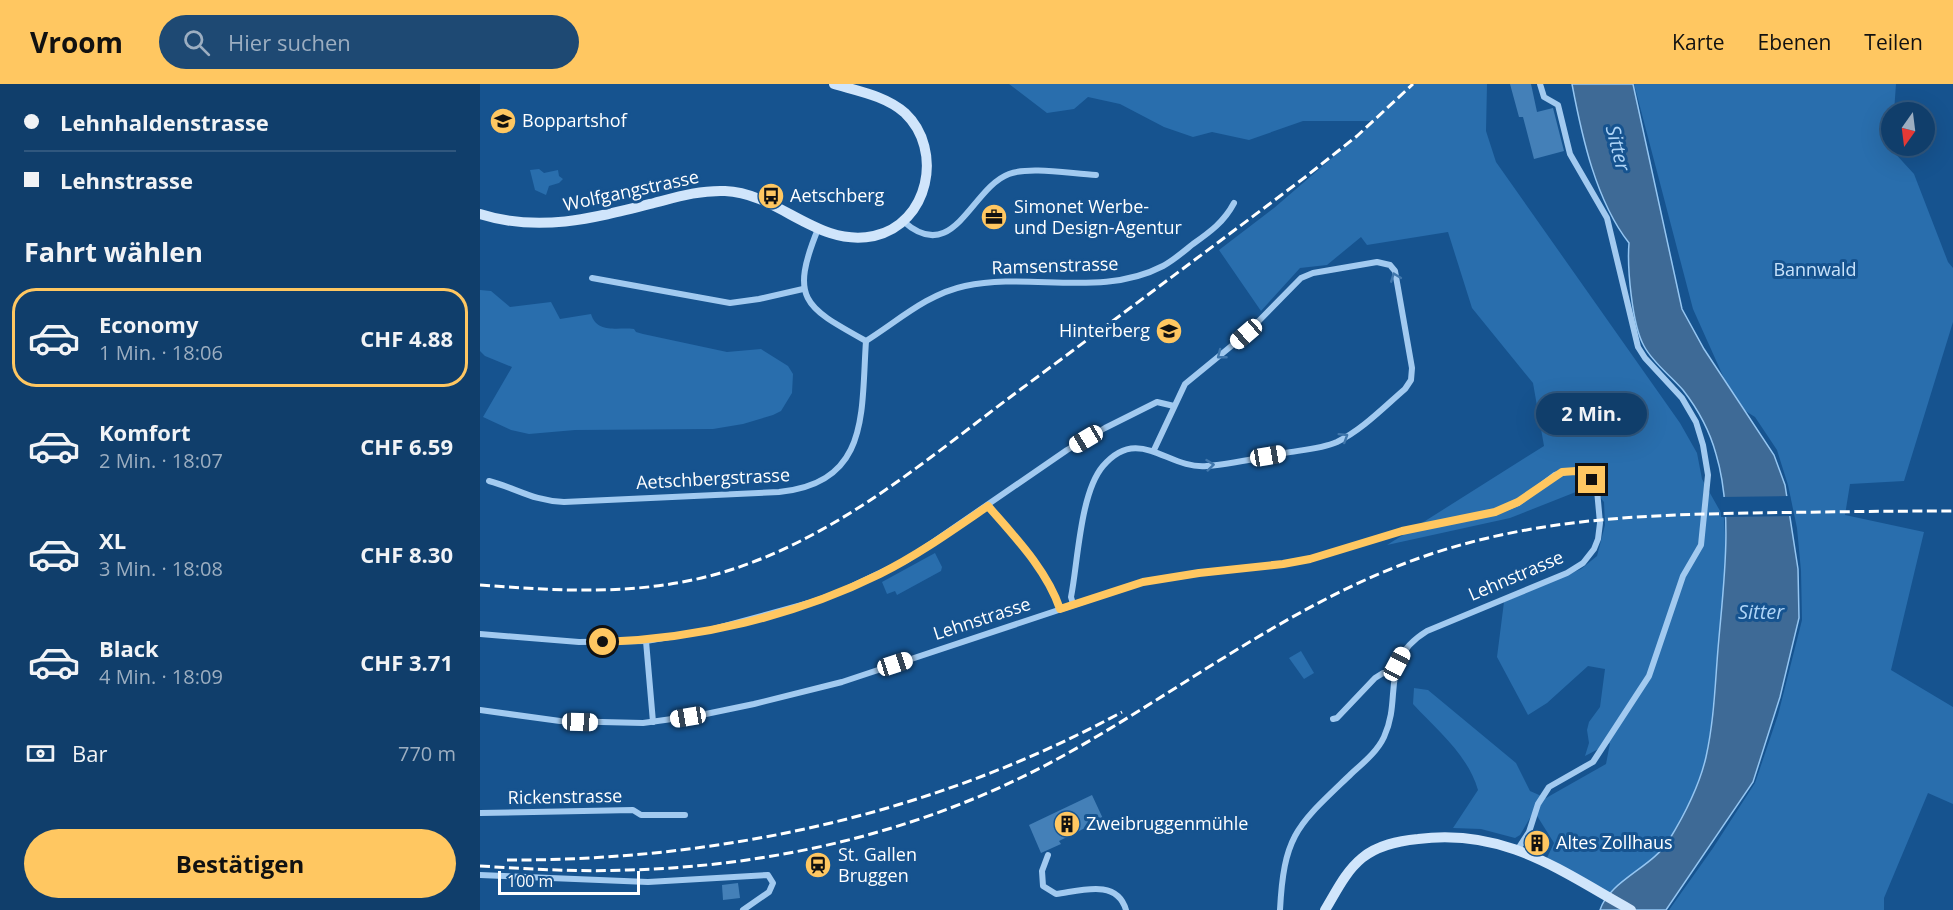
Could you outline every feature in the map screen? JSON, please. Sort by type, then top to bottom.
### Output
[{"type":"street","name":"Wolfgangstrasse","points":[[480,214],[521,224],[554,224],[609,214],[690,194],[728,191],[760,199],[818,229],[838,236],[864,237],[889,231],[903,221],[921,196],[926,180],[927,156],[919,131],[893,104],[834,84]]},
{"type":"street","points":[[1518,849],[1529,832],[1538,804],[1549,787],[1593,762],[1649,676],[1683,576],[1701,545],[1708,475],[1707,458],[1696,422],[1682,398],[1645,358],[1638,346],[1608,218],[1570,154],[1558,105],[1544,97],[1540,84]]},
{"type":"street","points":[[903,221],[912,228],[925,233],[950,230],[963,220],[997,179],[1015,172],[1096,176]]},
{"type":"street","name":"Ramsenstrasse","points":[[866,341],[928,300],[963,286],[985,283],[1108,281],[1147,273],[1173,260],[1217,226],[1228,215],[1234,203]]},
{"type":"street","points":[[818,229],[804,268],[803,289],[821,315],[866,341]]},
{"type":"street","points":[[1073,604],[1071,597],[1082,527],[1096,477],[1109,460],[1122,452],[1136,448],[1154,450],[1179,462],[1208,466],[1321,447],[1339,441],[1351,433],[1405,389],[1411,380],[1412,368],[1395,271],[1390,265],[1377,262],[1304,276],[1246,334],[1185,384],[1154,450]]},
{"type":"street","points":[[592,278],[730,303],[803,289]]},
{"type":"street","name":"Aetschbergstrasse","points":[[489,481],[506,485],[533,498],[564,502],[778,492],[817,484],[836,471],[850,452],[854,442],[859,422],[866,341]]},
{"type":"street","points":[[480,634],[579,642],[646,641],[748,620],[840,592],[907,560],[1067,450],[1105,428],[1157,402],[1174,406]]},
{"type":"street","name":"Lehnstrasse","points":[[480,710],[580,722],[653,722],[712,713],[842,682],[1143,582],[1310,559],[1393,533],[1501,510],[1525,498],[1562,472],[1576,471],[1589,476],[1597,490],[1599,531],[1594,549],[1583,563],[1567,573],[1427,631],[1415,638],[1403,653],[1394,675],[1390,718],[1380,745],[1311,812],[1297,830],[1288,848],[1282,873],[1280,910]]},
{"type":"street","points":[[988,506],[1042,573],[1060,609]]},
{"type":"street","points":[[646,641],[653,722]]},
{"type":"street","points":[[1333,719],[1337,718],[1376,678],[1383,673],[1394,675]]},
{"type":"street","name":"Rickenstrasse","points":[[480,813],[633,810],[641,814],[686,815]]},
{"type":"street","points":[[1325,910],[1350,870],[1365,856],[1382,847],[1409,840],[1450,837],[1486,840],[1518,849],[1630,910]]},
{"type":"street","points":[[1048,855],[1042,871],[1043,886],[1056,894],[1098,888],[1107,889],[1120,897],[1126,910]]},
{"type":"street","points":[[480,875],[648,882],[768,875],[774,883],[769,892],[743,910]]},
{"type":"green space","points":[[1009,84],[1487,84],[1486,131],[1496,162],[1680,423],[1697,453],[1702,479],[1724,518],[1726,552],[1724,582],[1706,758],[1693,795],[1667,844],[1653,860],[1624,881],[1608,897],[1545,862],[1554,843],[1534,811],[1520,835],[1515,838],[1481,829],[1453,828],[1478,790],[1467,765],[1459,754],[1413,704],[1414,688],[1428,690],[1516,763],[1530,791],[1546,798],[1606,764],[1610,743],[1585,756],[1589,743],[1587,730],[1589,722],[1600,707],[1605,669],[1588,666],[1547,703],[1528,715],[1497,657],[1504,602],[1581,569],[1597,556],[1605,525],[1604,502],[1591,486],[1510,518],[1387,545],[1544,446],[1533,383],[1472,308],[1448,232],[1367,245],[1361,237],[1327,265],[1300,268],[1261,311],[1219,250],[1274,208],[1375,121],[1303,121],[1249,140],[1212,132],[1193,137],[1164,127],[1120,104],[1088,97],[1074,109],[1047,113]]},
{"type":"green space","name":"Bannwald","points":[[1634,84],[1896,84],[1895,102],[1881,102],[1881,156],[1898,156],[1914,174],[1948,262],[1953,268],[1953,322],[1904,481],[1850,484],[1845,515],[1924,532],[1891,670],[1953,707],[1953,804],[1928,793],[1884,898],[1884,910],[1669,910],[1755,783],[1778,715],[1802,620],[1797,528],[1788,485],[1777,450],[1755,417],[1736,405],[1693,309]]},
{"type":"green space","points":[[539,169],[544,173],[558,170],[559,176],[563,179],[549,186],[546,195],[535,190],[530,170]]},
{"type":"green space","points":[[480,290],[491,291],[510,307],[551,302],[560,319],[591,314],[594,320],[603,327],[634,329],[643,334],[727,352],[761,349],[788,366],[793,374],[792,393],[781,411],[773,415],[743,424],[713,429],[575,430],[529,434],[511,430],[483,417],[512,367],[485,356],[480,351]]},
{"type":"green space","points":[[935,553],[942,567],[941,571],[897,595],[895,591],[887,594],[882,582]]},
{"type":"green space","points":[[1301,651],[1314,673],[1304,679],[1289,658]]},
{"type":"water","name":"Sitter","points":[[1572,84],[1633,84],[1682,309],[1704,349],[1774,455],[1785,485],[1798,569],[1799,618],[1780,697],[1753,782],[1666,910],[1600,910],[1612,891],[1662,850],[1681,820],[1700,779],[1713,716],[1726,551],[1725,501],[1716,454],[1702,420],[1683,390],[1648,352],[1640,337],[1631,296],[1629,243],[1617,226],[1599,188],[1580,125]]},
{"type":"pier","points":[[1790,496],[1793,516],[1721,517],[1720,497]]},
{"type":"building","points":[[1510,84],[1531,84],[1537,112],[1553,108],[1564,151],[1534,159],[1523,117],[1519,117]]},
{"type":"building","name":"Zweibruggenmühle","points":[[1092,795],[1105,823],[1087,832],[1085,828],[1059,841],[1061,844],[1041,853],[1029,825]]},
{"type":"building","name":"Altes Zollhaus","points":[[1534,832],[1547,840],[1540,852],[1527,845]]},
{"type":"building","points":[[738,883],[740,898],[723,900],[722,885]]},
{"type":"railway","points":[[480,585],[569,590],[658,586],[717,574],[758,560],[798,542],[873,498],[944,448],[1304,178],[1357,136],[1413,84]]},
{"type":"railway","points":[[480,866],[591,871],[684,867],[796,852],[905,824],[1010,783],[1061,757],[1285,621],[1332,596],[1379,574],[1428,555],[1468,543],[1548,526],[1668,515],[1953,511]]},
{"type":"railway","points":[[507,860],[587,858],[667,852],[746,841],[824,825],[901,804],[977,778],[1050,748],[1122,712]]},
{"type":"place","name":"Boppartshof","points":[[503,121]]},
{"type":"place","name":"Aetschberg","points":[[771,196]]},
{"type":"place","name":"Simonet Werbe- und Design-Agentur","points":[[994,217]]},
{"type":"place","name":"Hinterberg","points":[[1169,331]]},
{"type":"place","name":"Zweibruggenmühle","points":[[1067,824]]},
{"type":"place","name":"Altes Zollhaus","points":[[1537,843]]},
{"type":"place","name":"St. Gallen Bruggen","points":[[818,865]]},
{"type":"route","points":[[603,642],[646,641],[710,630],[809,603],[840,592],[907,560],[988,506],[1042,573],[1060,609],[1143,582],[1310,559],[1376,537],[1495,512],[1532,494],[1562,472],[1576,471],[1589,476],[1592,480]]}]
